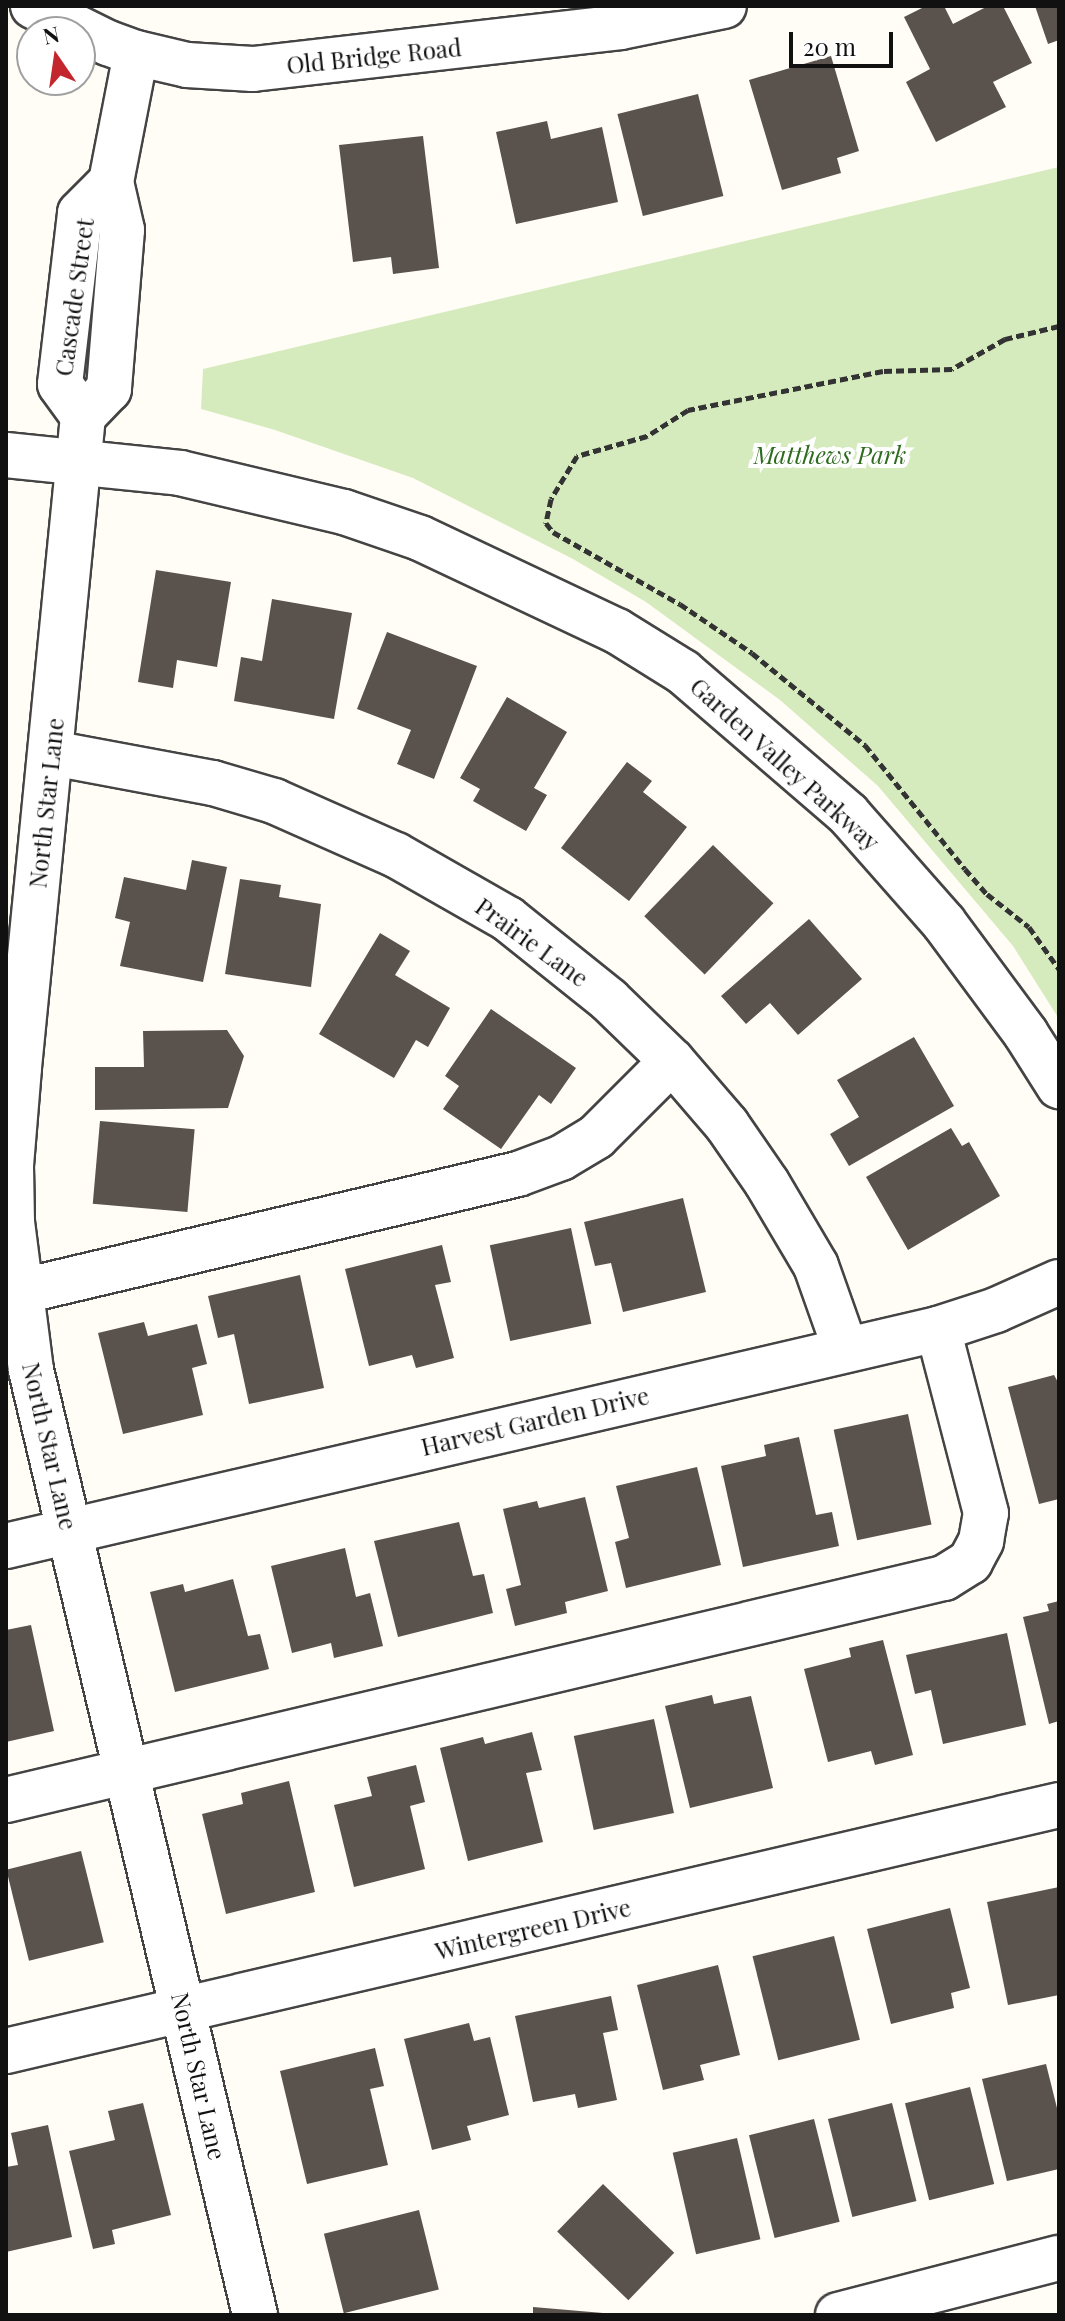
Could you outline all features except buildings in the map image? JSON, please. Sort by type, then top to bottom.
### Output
[{"type":"street","name":"Old Bridge Road","points":[[33,6],[108,43],[136,53],[187,65],[253,69],[621,27],[724,6]]},
{"type":"street","name":"Cascade Street","points":[[78,463],[83,416],[109,389],[122,230],[111,182],[136,53]]},
{"type":"street","name":"Garden Valley Parkway","points":[[6,455],[180,473],[275,493],[420,538],[556,599],[617,631],[683,672],[848,814],[900,870],[994,988],[1059,1086]]},
{"type":"street","name":"North Star Lane","points":[[78,463],[52,753],[12,1068],[12,1294],[128,1770],[255,2315]]},
{"type":"street","name":"Prairie Lane","points":[[52,753],[213,783],[274,801],[396,855],[508,919],[609,1000],[672,1061],[727,1125],[767,1183],[816,1266],[845,1348]]},
{"type":"street","points":[[12,1294],[518,1174],[561,1158],[596,1137],[672,1061]]},
{"type":"street","name":"Harvest Garden Drive","points":[[6,1546],[845,1348],[938,1329],[996,1310],[1059,1282]]},
{"type":"street","points":[[6,1800],[944,1578],[970,1562],[981,1541],[986,1513],[938,1329]]},
{"type":"street","name":"Wintergreen Drive","points":[[6,2051],[1059,1805]]},
{"type":"street","points":[[838,2315],[1059,2258]]},
{"type":"path","points":[[1059,326],[1005,339],[952,369],[883,371],[688,410],[647,436],[577,456],[551,499],[546,523],[553,532],[680,604],[740,645],[865,745],[965,869],[987,894],[1029,927],[1059,969]]},
{"type":"green space","name":"Matthews Park","points":[[1059,167],[1059,1019],[1013,946],[878,786],[780,700],[646,602],[573,559],[413,478],[275,430],[201,409],[203,369]]}]
